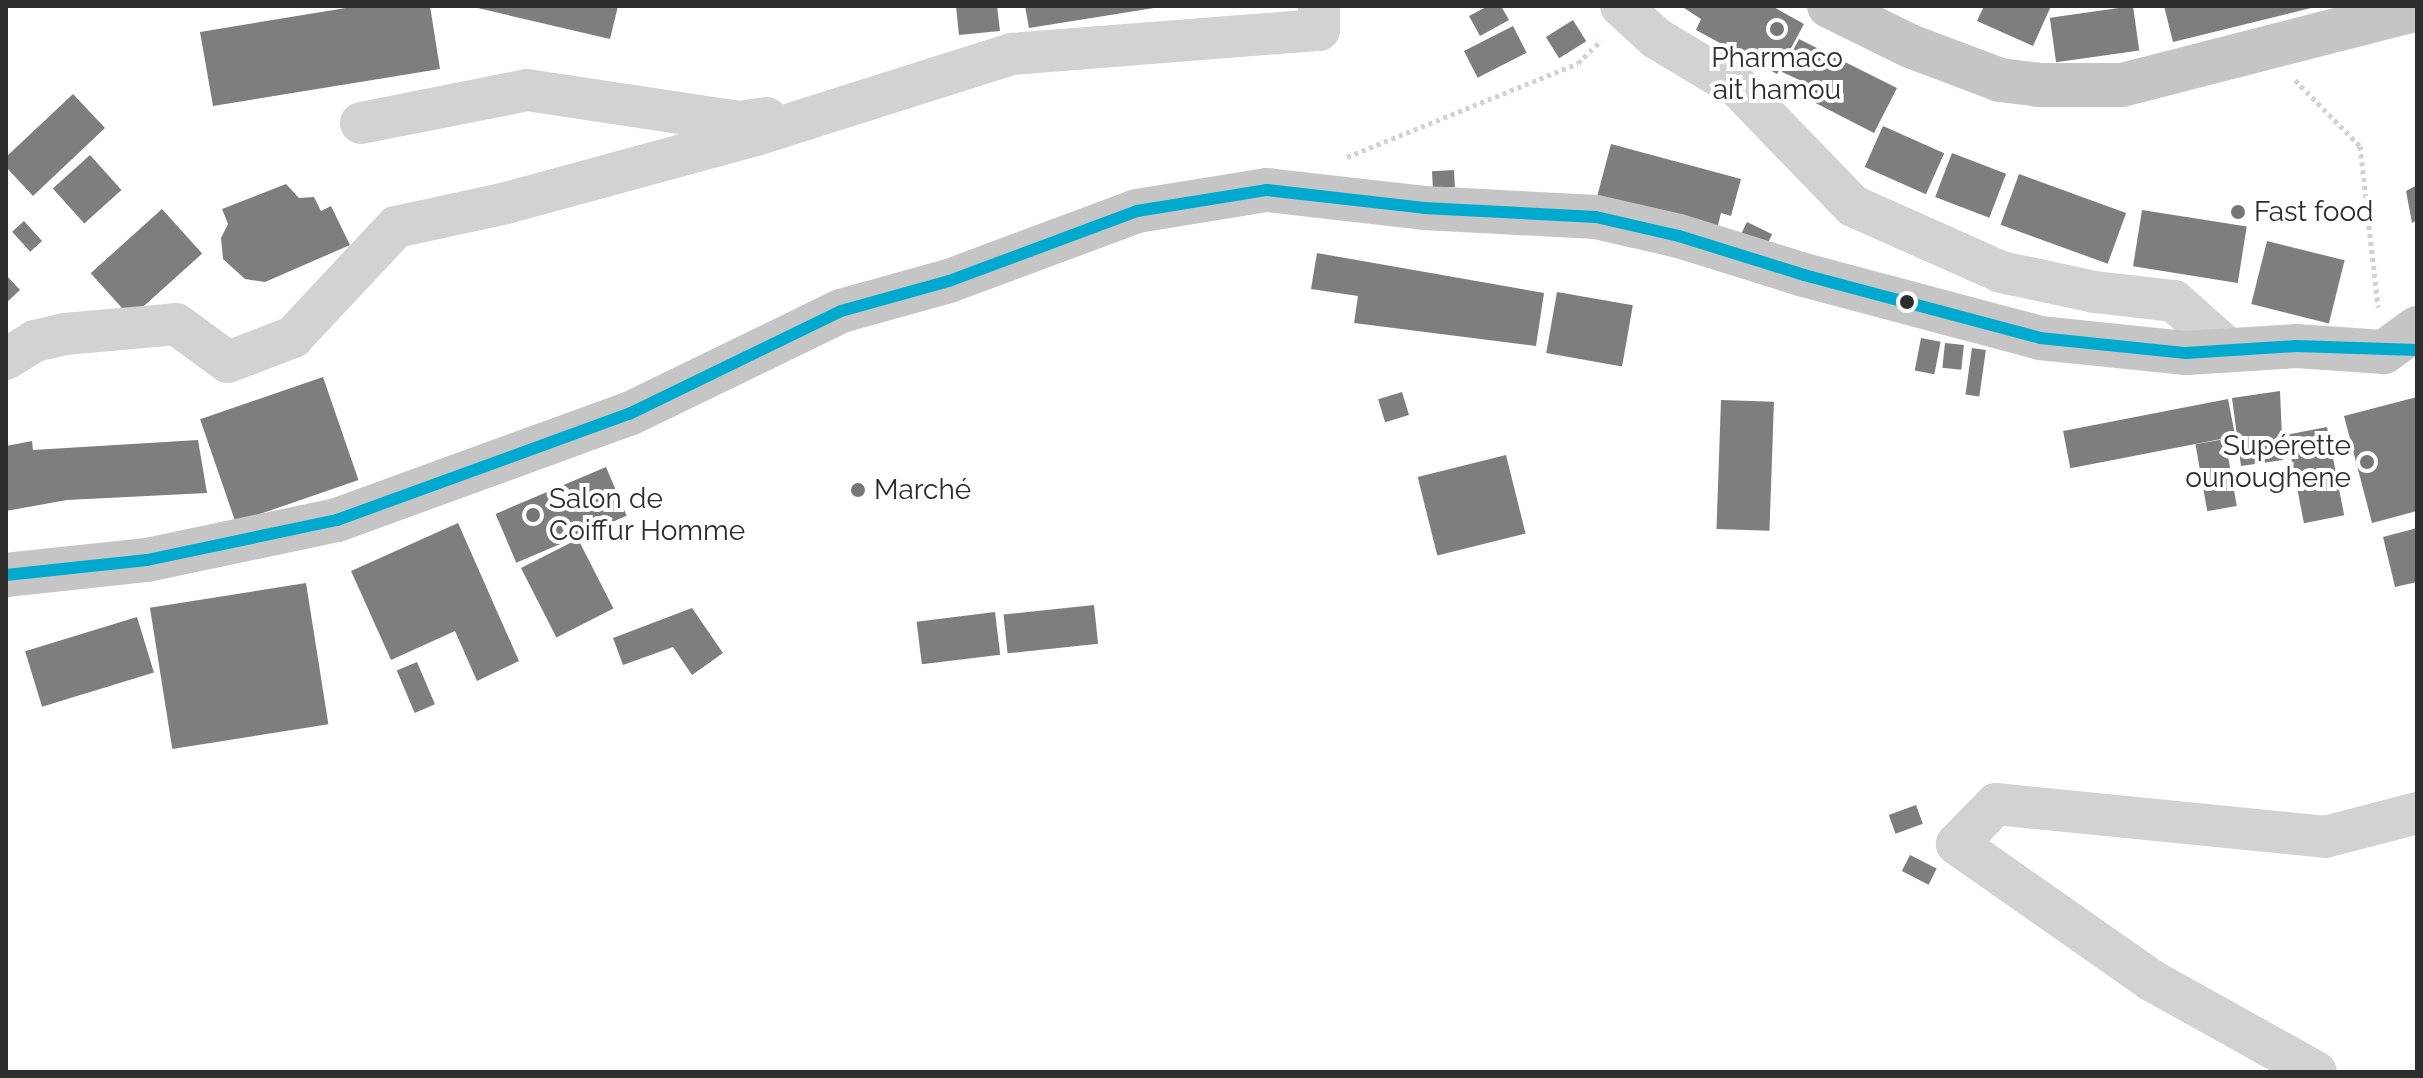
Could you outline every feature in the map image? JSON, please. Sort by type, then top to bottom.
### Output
[{"type":"main road","points":[[1829,6],[1910,46],[1987,76],[2038,85],[2122,85],[2263,46],[2417,9]]},
{"type":"main road","points":[[6,575],[147,560],[337,520],[629,414],[841,311],[949,281],[1137,211],[1267,190],[1424,208],[1596,217],[1679,236],[1804,275],[2040,338],[2186,353],[2400,340]]},
{"type":"street","points":[[6,359],[35,341],[65,334],[176,324],[228,362],[293,337],[396,227],[506,203],[843,108],[1012,54],[1319,30],[1319,6]]},
{"type":"street","points":[[1622,9],[1656,38],[1739,88],[1853,206],[2001,272],[2095,292],[2174,301],[2229,350]]},
{"type":"street","points":[[361,123],[527,90],[738,122],[843,108]]},
{"type":"street","points":[[2316,1072],[2151,980],[1957,844],[1996,804],[2325,837],[2417,813]]},
{"type":"path","points":[[1335,164],[1578,63],[1589,56],[1622,9]]},
{"type":"path","points":[[2263,46],[2360,146],[2400,340]]},
{"type":"building","points":[[358,6],[430,6],[440,69],[213,106],[200,32]]},
{"type":"building","points":[[469,6],[618,6],[610,39]]},
{"type":"building","points":[[956,6],[997,6],[1000,31],[959,35]]},
{"type":"building","points":[[1025,6],[1153,6],[1154,8],[1029,28]]},
{"type":"building","points":[[1488,6],[1501,6],[1509,20],[1480,36],[1469,16]]},
{"type":"building","points":[[1681,6],[1772,6],[1804,24],[1777,74],[1696,30],[1701,19]]},
{"type":"building","points":[[1984,6],[2051,6],[2033,46],[1977,21]]},
{"type":"building","points":[[2133,6],[2139,51],[2056,62],[2050,18]]},
{"type":"building","points":[[2164,6],[2315,6],[2315,7],[2173,42]]},
{"type":"building","points":[[1573,20],[1586,41],[1559,58],[1546,37]]},
{"type":"building","points":[[1513,26],[1527,53],[1478,78],[1464,51]]},
{"type":"building","points":[[1799,39],[1897,88],[1874,133],[1798,94],[1804,82],[1782,72]]},
{"type":"building","points":[[73,94],[105,128],[33,196],[6,167],[6,157]]},
{"type":"building","points":[[1883,126],[1944,153],[1926,194],[1865,167]]},
{"type":"building","points":[[1611,144],[1741,179],[1731,216],[1721,213],[1717,229],[1597,197]]},
{"type":"building","points":[[1952,153],[2006,174],[1989,218],[1935,197]]},
{"type":"building","points":[[90,155],[121,190],[84,223],[53,188]]},
{"type":"building","points":[[1454,170],[1455,187],[1433,188],[1432,171]]},
{"type":"building","points":[[2019,174],[2126,213],[2108,264],[2001,225]]},
{"type":"building","points":[[286,184],[299,198],[314,197],[321,211],[331,206],[350,245],[265,282],[245,279],[223,259],[221,238],[228,224],[222,209]]},
{"type":"building","points":[[2417,185],[2417,220],[2412,223],[2406,191]]},
{"type":"building","points":[[162,209],[202,254],[131,318],[91,273]]},
{"type":"building","points":[[2142,210],[2247,227],[2238,283],[2133,266]]},
{"type":"building","points":[[24,221],[42,241],[30,252],[12,232]]},
{"type":"building","points":[[1747,222],[1772,234],[1764,251],[1739,239]]},
{"type":"building","points":[[2267,241],[2345,260],[2329,323],[2251,304]]},
{"type":"building","points":[[1317,253],[1544,293],[1536,346],[1354,323],[1358,296],[1311,289]]},
{"type":"building","points":[[6,275],[20,290],[6,303]]},
{"type":"building","points":[[1557,292],[1633,305],[1622,366],[1546,353]]},
{"type":"building","points":[[1921,338],[1941,342],[1934,374],[1915,370]]},
{"type":"building","points":[[1945,343],[1964,345],[1961,370],[1942,368]]},
{"type":"building","points":[[1972,348],[1986,350],[1979,396],[1965,395]]},
{"type":"building","points":[[323,377],[358,480],[236,522],[200,419]]},
{"type":"building","points":[[2280,391],[2283,460],[2241,466],[2232,398]]},
{"type":"building","points":[[1402,392],[1409,415],[1385,422],[1378,399]]},
{"type":"building","points":[[2417,397],[2417,511],[2372,523],[2344,416]]},
{"type":"building","points":[[2228,399],[2235,436],[2070,468],[2063,431]]},
{"type":"building","points":[[1721,400],[1774,402],[1769,531],[1716,529]]},
{"type":"building","points":[[2327,427],[2344,515],[2304,523],[2287,435]]},
{"type":"building","points":[[2225,439],[2237,506],[2207,511],[2195,444]]},
{"type":"building","points":[[198,440],[207,493],[67,500],[6,511],[6,446],[32,441],[33,450]]},
{"type":"building","points":[[1506,455],[1526,534],[1437,556],[1418,477]]},
{"type":"building","points":[[606,467],[627,516],[516,563],[496,514]]},
{"type":"building","points":[[458,523],[519,661],[477,681],[455,631],[391,660],[351,571]]},
{"type":"building","points":[[2417,528],[2417,582],[2395,587],[2383,537]]},
{"type":"building","points":[[578,539],[613,608],[556,638],[521,568]]},
{"type":"building","points":[[306,583],[328,724],[172,749],[150,608]]},
{"type":"building","points":[[1094,605],[1098,644],[1008,653],[1003,615]]},
{"type":"building","points":[[692,608],[723,653],[692,675],[673,647],[623,665],[613,638]]},
{"type":"building","points":[[995,612],[1000,655],[922,664],[917,622]]},
{"type":"building","points":[[137,617],[154,672],[42,707],[25,651]]},
{"type":"building","points":[[417,662],[435,704],[415,713],[397,671]]},
{"type":"building","points":[[1916,805],[1923,824],[1896,834],[1889,815]]},
{"type":"building","points":[[1910,855],[1937,869],[1929,885],[1902,871]]},
{"type":"transit line","points":[[6,575],[147,560],[337,520],[629,414],[841,311],[949,281],[1137,211],[1267,190],[1424,208],[1596,217],[1679,236],[1804,275],[2040,338],[2186,353],[2296,346],[2417,350]]},
{"type":"place","name":"Pharmaco ait hamou","points":[[1777,29]]},
{"type":"place","name":"Fast food","points":[[2238,212]]},
{"type":"place","name":"Supérette ounoughene","points":[[2367,462]]},
{"type":"place","name":"Marché","points":[[858,490]]},
{"type":"place","name":"Salon de Coiffur Homme","points":[[533,515]]}]
